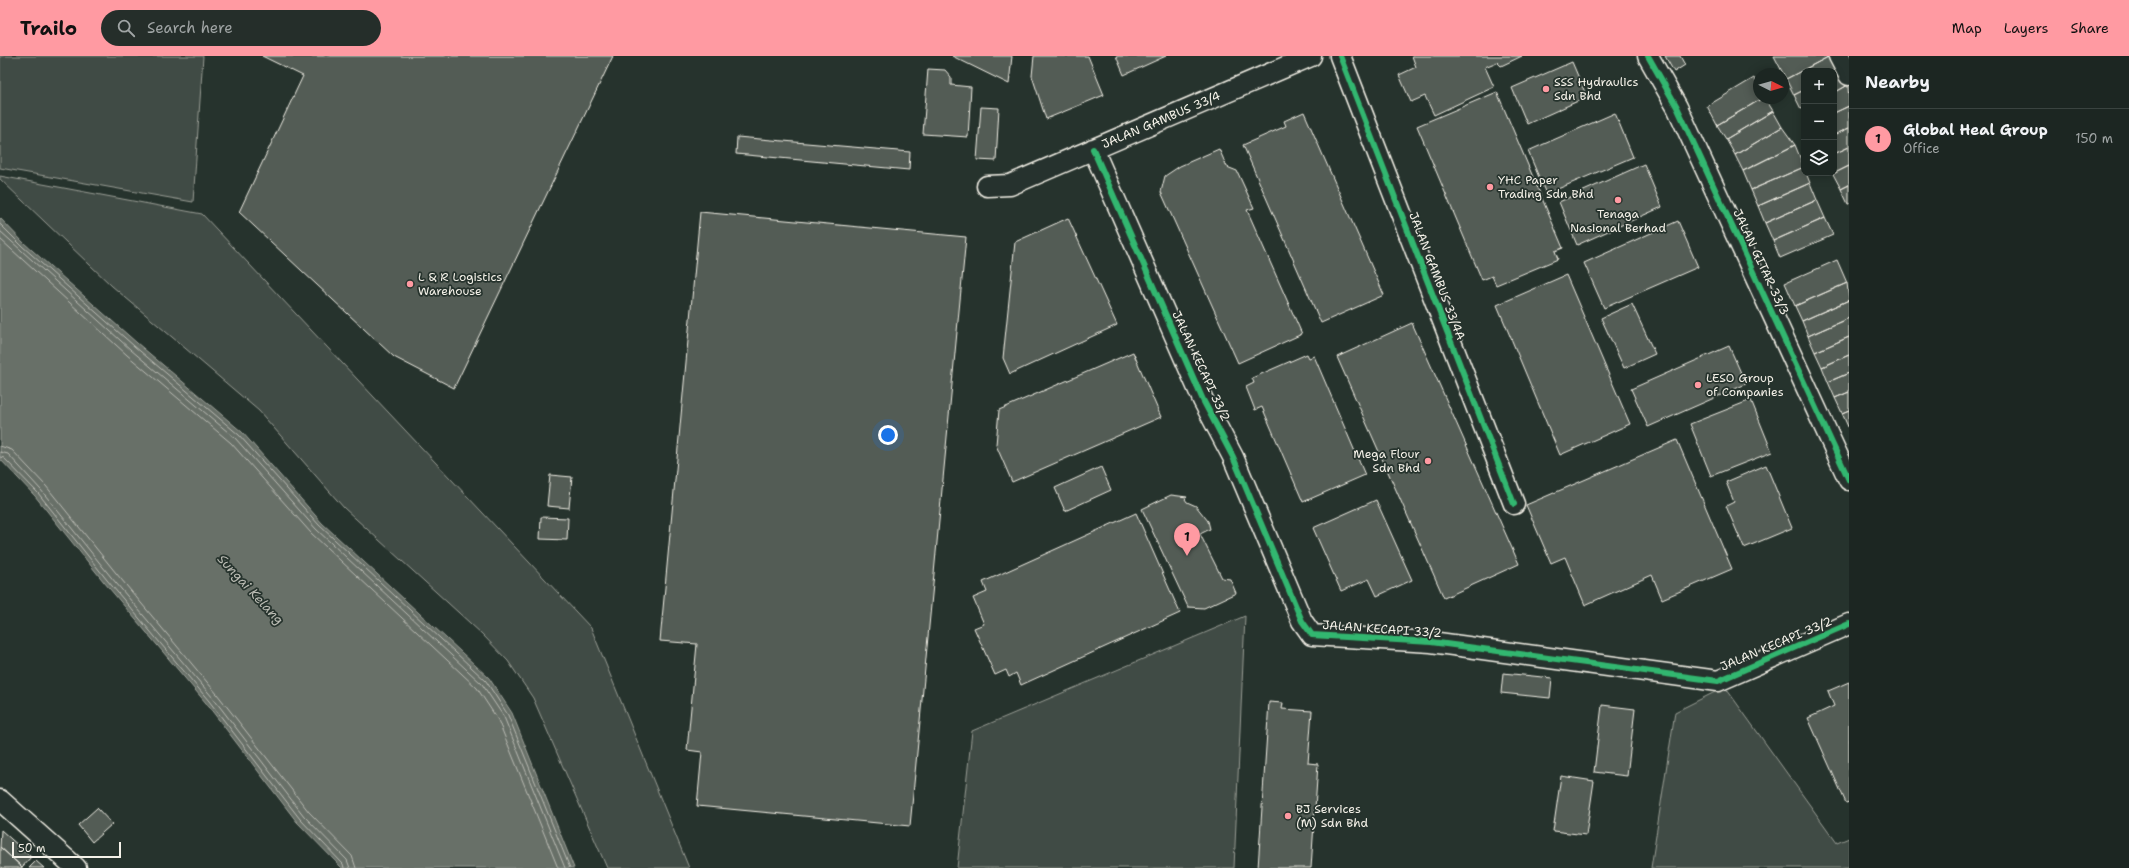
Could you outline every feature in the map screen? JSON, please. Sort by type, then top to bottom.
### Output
[{"type":"street","name":"JALAN GAMBUS 33/4","points":[[987,186],[1010,185],[1310,56]]},
{"type":"street","name":"JALAN GAMBUS 33/4A","points":[[1340,56],[1514,504]]},
{"type":"street","name":"JALAN GITAR 33/3","points":[[1648,56],[1677,107],[1849,480]]},
{"type":"street","points":[[1839,56],[1849,75]]},
{"type":"street","name":"JALAN KECAPI 33/2","points":[[1093,149],[1203,400],[1233,457],[1302,621],[1312,635],[1431,642],[1718,681],[1849,624]]},
{"type":"street","points":[[3,808],[76,868]]},
{"type":"shaded area","points":[[0,56],[203,56],[193,202],[0,168]]},
{"type":"shaded area","points":[[0,176],[202,214],[591,628],[689,868],[607,868],[533,698],[508,661],[482,634],[344,508],[259,411],[112,286],[0,179]]},
{"type":"shaded area","points":[[1245,616],[1234,868],[957,868],[972,731]]},
{"type":"shaded area","points":[[1725,687],[1837,843],[1849,838],[1849,868],[1651,868],[1675,712]]},
{"type":"water","name":"Sungai Kelang","points":[[0,218],[24,243],[137,343],[242,432],[322,523],[489,678],[512,713],[574,868],[342,868],[297,822],[206,703],[104,582],[35,496],[0,459]]},
{"type":"building","name":"L & R Logistics Warehouse","points":[[262,56],[613,56],[454,388],[394,357],[239,212],[303,76]]},
{"type":"building","points":[[952,56],[1012,56],[1009,84]]},
{"type":"building","points":[[1034,56],[1088,56],[1104,95],[1046,119],[1032,76]]},
{"type":"building","points":[[1116,56],[1166,56],[1124,75]]},
{"type":"building","points":[[1412,56],[1522,56],[1501,66],[1497,62],[1485,67],[1494,87],[1434,115],[1425,96],[1411,102],[1399,75],[1416,67]]},
{"type":"building","points":[[1665,56],[1680,56],[1685,65],[1674,72]]},
{"type":"building","points":[[1774,56],[1830,56],[1807,68],[1801,68],[1801,71],[1789,77],[1789,68],[1780,68]]},
{"type":"building","points":[[1830,56],[1841,71],[1837,73],[1837,68],[1807,68]]},
{"type":"building","points":[[1572,62],[1587,97],[1527,124],[1512,88]]},
{"type":"building","points":[[928,69],[945,70],[951,77],[951,85],[971,87],[968,137],[923,134]]},
{"type":"building","points":[[1801,71],[1801,92],[1794,95],[1789,85],[1789,77]]},
{"type":"building","points":[[1841,71],[1848,85],[1837,91],[1837,73]]},
{"type":"building","points":[[1753,79],[1753,104],[1717,125],[1707,106]]},
{"type":"building","points":[[1848,85],[1849,106],[1837,112],[1837,104],[1837,91]]},
{"type":"building","name":"YHC Paper Trading Sdn Bhd","points":[[1497,92],[1563,248],[1555,251],[1558,259],[1496,285],[1492,276],[1482,280],[1417,126]]},
{"type":"building","points":[[1801,92],[1801,109],[1794,95]]},
{"type":"building","points":[[1753,104],[1769,104],[1773,111],[1726,139],[1717,125]]},
{"type":"building","points":[[1849,106],[1849,128],[1837,134],[1837,112]]},
{"type":"building","points":[[981,107],[999,108],[996,161],[977,160]]},
{"type":"building","points":[[1773,111],[1782,127],[1735,155],[1726,139]]},
{"type":"building","points":[[1304,112],[1384,295],[1321,323],[1243,145],[1286,126],[1284,121]]},
{"type":"building","points":[[1615,113],[1633,157],[1546,194],[1528,151]]},
{"type":"building","points":[[1782,127],[1795,145],[1743,171],[1735,155]]},
{"type":"building","points":[[1849,128],[1849,147],[1837,153],[1837,140],[1837,134]]},
{"type":"building","points":[[737,137],[910,152],[909,170],[736,154]]},
{"type":"building","points":[[1795,145],[1801,160],[1801,168],[1751,190],[1743,171]]},
{"type":"building","points":[[1849,147],[1849,166],[1837,172],[1837,153]]},
{"type":"building","points":[[1219,149],[1227,167],[1237,171],[1254,208],[1247,210],[1302,334],[1238,363],[1161,192],[1165,176],[1180,166]]},
{"type":"building","points":[[1644,164],[1662,207],[1577,245],[1559,202]]},
{"type":"building","points":[[1849,166],[1849,185],[1841,189],[1834,176],[1837,176],[1837,172]]},
{"type":"building","points":[[1801,168],[1801,176],[1807,176],[1810,183],[1758,206],[1751,190]]},
{"type":"building","points":[[1810,183],[1817,200],[1765,223],[1758,206]]},
{"type":"building","points":[[1849,185],[1849,204],[1848,204],[1841,189]]},
{"type":"building","points":[[1817,200],[1825,218],[1773,241],[1765,223]]},
{"type":"building","points":[[700,212],[966,237],[910,826],[697,806],[702,752],[687,750],[697,644],[660,641]]},
{"type":"building","points":[[1068,218],[1117,325],[1010,374],[1003,358],[1015,242]]},
{"type":"building","points":[[1825,218],[1833,235],[1780,258],[1773,241]]},
{"type":"building","points":[[1678,221],[1698,267],[1604,308],[1584,263]]},
{"type":"building","points":[[1837,260],[1847,283],[1795,306],[1785,283]]},
{"type":"building","points":[[1566,275],[1630,424],[1560,455],[1497,305]]},
{"type":"building","points":[[1847,283],[1849,300],[1802,321],[1795,306]]},
{"type":"building","points":[[1849,300],[1849,318],[1808,336],[1802,321]]},
{"type":"building","points":[[1632,304],[1655,354],[1624,368],[1601,318]]},
{"type":"building","points":[[1849,318],[1849,337],[1815,352],[1808,336]]},
{"type":"building","name":"Mega Flour Sdn Bhd","points":[[1412,323],[1519,564],[1444,598],[1337,357]]},
{"type":"building","points":[[1849,337],[1849,355],[1822,367],[1815,352]]},
{"type":"building","points":[[1729,346],[1746,384],[1648,427],[1631,389]]},
{"type":"building","points":[[1133,352],[1161,417],[1012,482],[996,445],[999,410]]},
{"type":"building","points":[[1307,354],[1309,358],[1314,356],[1365,475],[1303,502],[1262,407],[1255,410],[1246,387],[1254,383],[1252,378]]},
{"type":"building","points":[[1849,355],[1849,373],[1828,382],[1822,367]]},
{"type":"building","points":[[1849,373],[1849,392],[1835,398],[1828,382]]},
{"type":"building","points":[[1849,392],[1849,410],[1842,413],[1835,398]]},
{"type":"building","points":[[1751,400],[1772,452],[1711,476],[1690,424]]},
{"type":"building","points":[[1849,410],[1849,429],[1842,413]]},
{"type":"building","points":[[1677,440],[1732,569],[1662,599],[1652,575],[1585,605],[1565,557],[1551,563],[1526,505]]},
{"type":"building","points":[[1766,465],[1792,528],[1744,548],[1726,506],[1734,502],[1726,482]]},
{"type":"building","points":[[1101,467],[1111,490],[1065,511],[1055,488]]},
{"type":"building","points":[[550,475],[572,477],[569,508],[547,506]]},
{"type":"building","points":[[1171,495],[1187,497],[1185,499],[1187,502],[1196,506],[1208,521],[1210,529],[1200,534],[1222,578],[1230,579],[1236,593],[1204,608],[1188,607],[1142,509]]},
{"type":"building","points":[[1376,500],[1412,580],[1377,596],[1369,579],[1341,591],[1313,528]]},
{"type":"building","points":[[1136,513],[1180,613],[1021,685],[1016,673],[1009,677],[1006,670],[995,675],[974,628],[984,624],[973,598],[987,592],[983,582]]},
{"type":"building","points":[[541,517],[568,518],[567,540],[540,539]]},
{"type":"building","points":[[1503,673],[1552,678],[1550,698],[1501,693]]},
{"type":"building","points":[[1849,682],[1849,802],[1846,803],[1808,718],[1834,706],[1828,691]]},
{"type":"building","name":"BJ Services (M) Sdn Bhd","points":[[1269,702],[1283,703],[1282,709],[1312,711],[1308,763],[1318,764],[1311,868],[1258,868]]},
{"type":"building","points":[[1602,705],[1635,709],[1627,776],[1594,772]]},
{"type":"building","points":[[1561,776],[1594,781],[1586,835],[1553,831]]},
{"type":"building","points":[[97,808],[112,824],[92,842],[78,825]]},
{"type":"building","points":[[1,830],[31,857],[22,867],[0,847]]},
{"type":"building","points":[[0,847],[22,868],[2,868],[0,866]]},
{"type":"building","points":[[36,861],[44,868],[29,868]]},
{"type":"cycle path","points":[[1340,56],[1514,504]]},
{"type":"cycle path","points":[[1648,56],[1677,107],[1849,480]]},
{"type":"cycle path","points":[[1093,149],[1203,400],[1233,457],[1302,621],[1312,635],[1431,642],[1718,681],[1849,624]]},
{"type":"place","name":"SSS Hydraulics Sdn Bhd","points":[[1546,89]]},
{"type":"place","name":"YHC Paper Trading Sdn Bhd","points":[[1490,187]]},
{"type":"place","name":"Tenaga Nasional Berhad","points":[[1618,200]]},
{"type":"place","name":"L & R Logistics Warehouse","points":[[410,284]]},
{"type":"place","name":"LESO Group of Companies","points":[[1698,385]]},
{"type":"place","name":"Mega Flour Sdn Bhd","points":[[1428,461]]},
{"type":"place","name":"Global Heal Group","points":[[1187,556]]},
{"type":"place","name":"BJ Services (M) Sdn Bhd","points":[[1288,816]]}]
